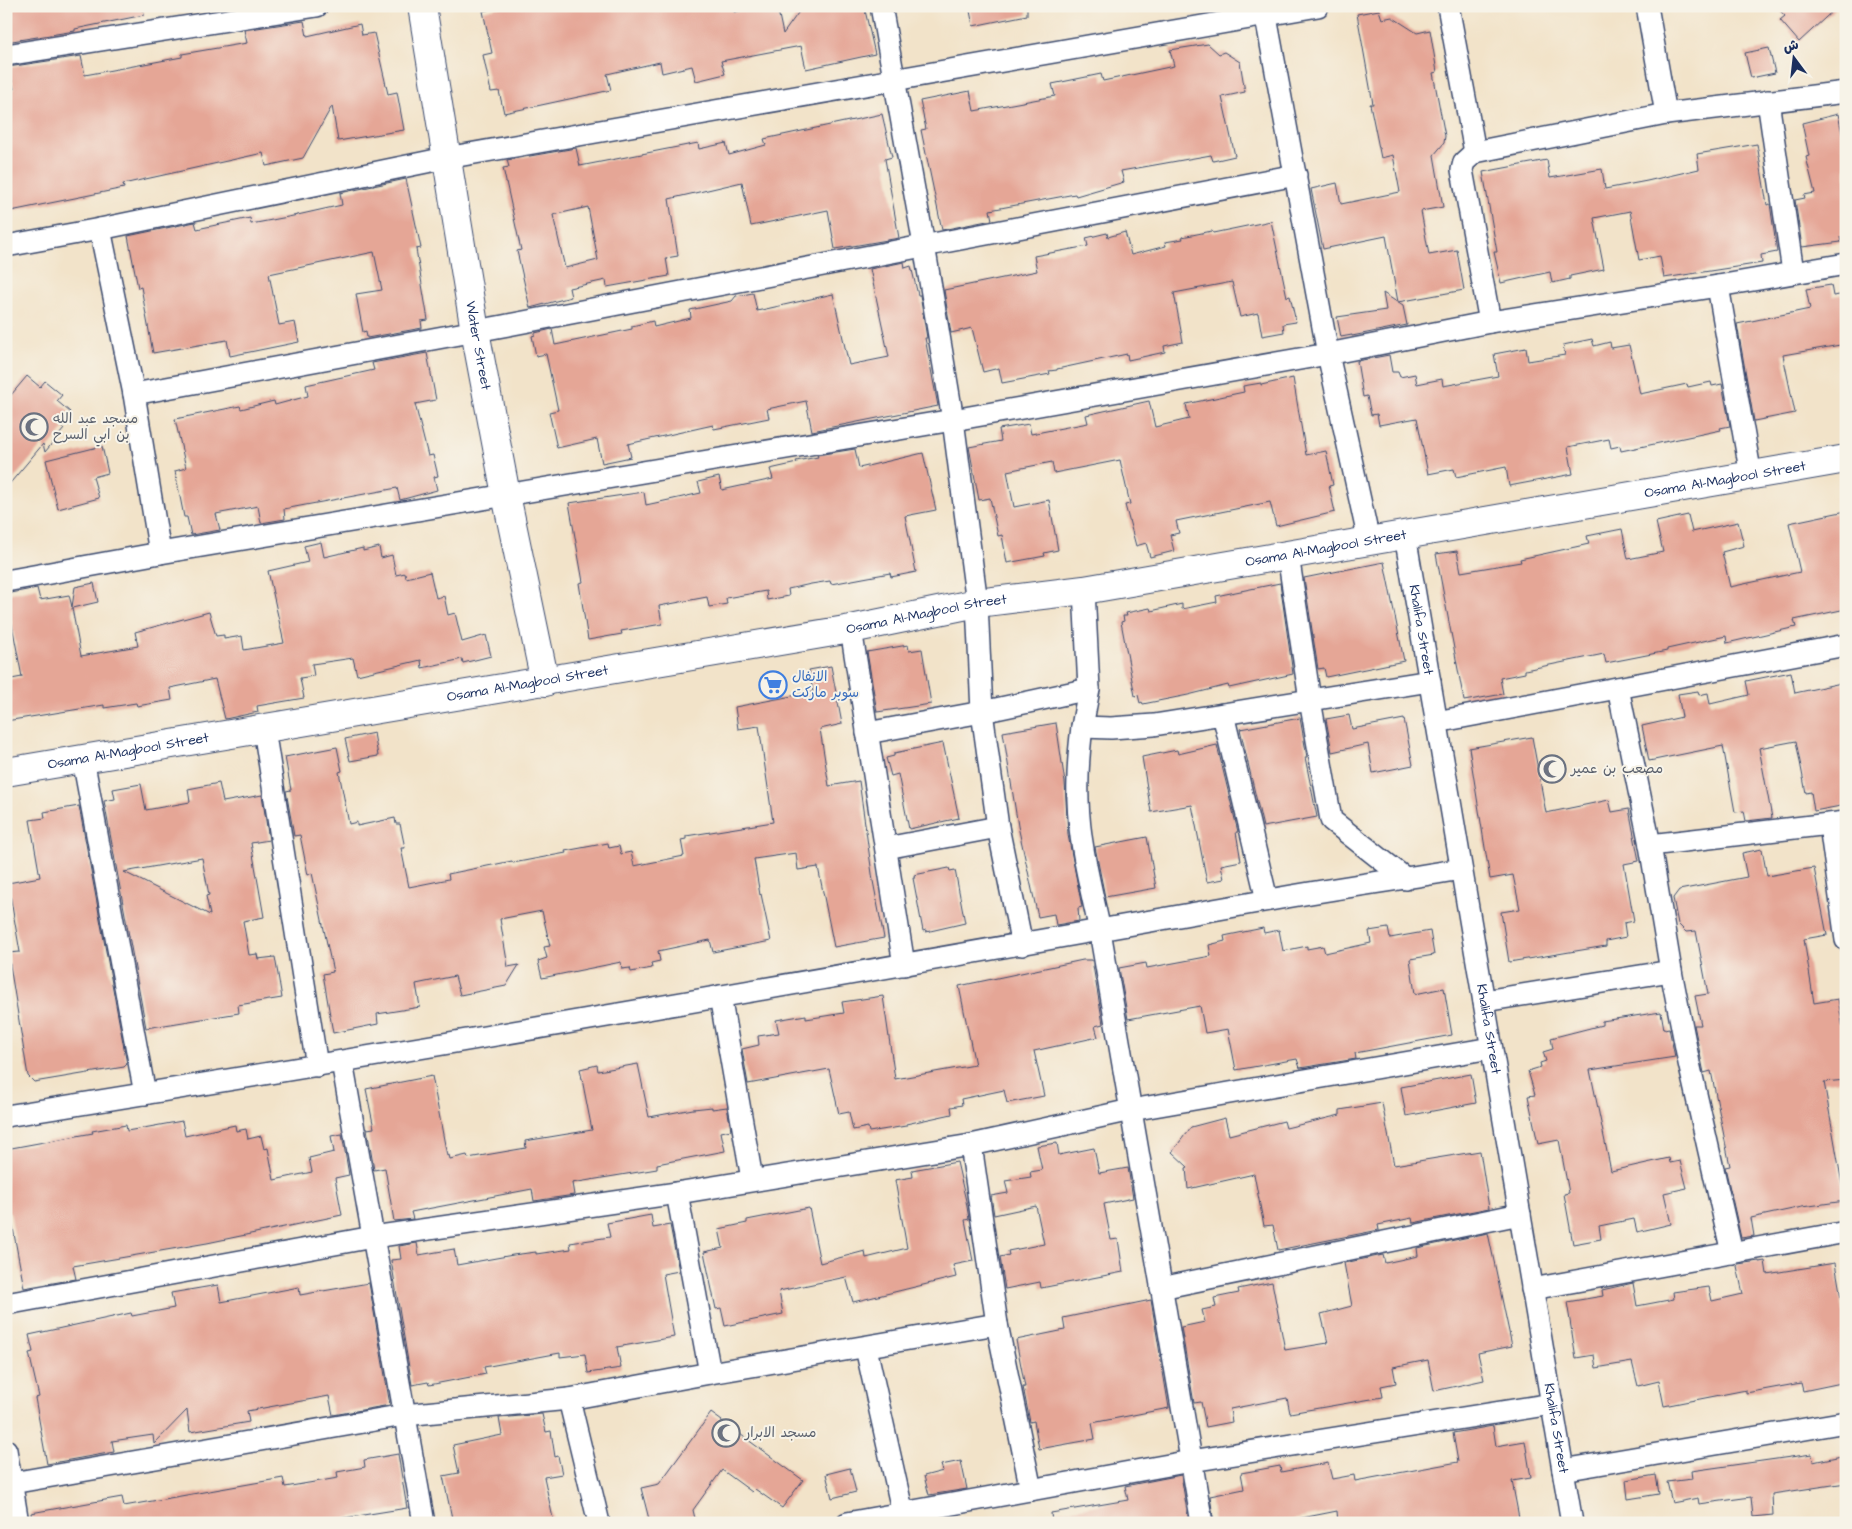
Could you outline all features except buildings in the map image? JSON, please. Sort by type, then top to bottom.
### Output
[{"type":"street","points":[[6,55],[317,6]]},
{"type":"street","name":"Water Street","points":[[422,6],[475,330],[506,495],[545,682]]},
{"type":"street","points":[[881,6],[953,420],[976,603],[982,712],[998,827],[1022,944]]},
{"type":"street","points":[[6,246],[100,229],[446,158],[894,80],[1264,11],[1318,6]]},
{"type":"street","points":[[1448,6],[1474,152]]},
{"type":"street","points":[[1647,6],[1666,114]]},
{"type":"street","points":[[1264,11],[1328,354],[1369,541]]},
{"type":"street","points":[[1490,322],[1462,170],[1464,162],[1474,152],[1666,114],[1846,92]]},
{"type":"street","points":[[1768,101],[1793,272]]},
{"type":"street","points":[[134,394],[1296,175]]},
{"type":"street","points":[[100,229],[134,394],[160,553]]},
{"type":"street","points":[[6,581],[160,553],[953,420],[1328,354],[1490,322],[1846,264]]},
{"type":"street","points":[[1718,286],[1752,476]]},
{"type":"street","name":"Osama Al-Magbool Street","points":[[6,772],[264,730],[851,629],[976,603],[1084,590],[1846,460]]},
{"type":"street","name":"Khalifa Street","points":[[1405,535],[1572,1523]]},
{"type":"street","points":[[1288,555],[1310,700],[1332,820],[1406,879]]},
{"type":"street","points":[[1084,590],[1089,689],[1078,760],[1078,801],[1084,849],[1100,931],[1202,1523]]},
{"type":"street","points":[[851,629],[904,965]]},
{"type":"street","points":[[1436,722],[1846,645]]},
{"type":"street","points":[[1082,727],[1111,728],[1154,725],[1430,681]]},
{"type":"street","points":[[1618,688],[1650,845],[1671,971],[1689,1063],[1732,1253]]},
{"type":"street","points":[[868,732],[982,712],[1089,689]]},
{"type":"street","points":[[1223,714],[1267,900]]},
{"type":"street","points":[[264,730],[317,1066]]},
{"type":"street","points":[[83,759],[145,1094]]},
{"type":"street","points":[[1650,845],[1838,824],[1846,940]]},
{"type":"street","points":[[886,848],[998,827]]},
{"type":"street","points":[[6,1116],[342,1062],[1100,931],[1267,900],[1461,869]]},
{"type":"street","points":[[1484,1001],[1671,971]]},
{"type":"street","points":[[720,996],[752,1179]]},
{"type":"street","points":[[6,1304],[373,1237],[677,1193],[752,1179],[971,1145],[1131,1110],[1491,1048]]},
{"type":"street","points":[[342,1062],[424,1523]]},
{"type":"street","points":[[971,1145],[997,1324],[1031,1490]]},
{"type":"street","points":[[677,1193],[710,1373]]},
{"type":"street","points":[[1161,1288],[1520,1214]]},
{"type":"street","points":[[1532,1289],[1846,1232]]},
{"type":"street","points":[[9,1484],[404,1415],[569,1399],[997,1324]]},
{"type":"street","points":[[866,1348],[904,1518]]},
{"type":"street","points":[[569,1399],[599,1523]]},
{"type":"street","points":[[847,1523],[904,1518],[1031,1490],[1191,1461],[1552,1404]]},
{"type":"street","points":[[1562,1470],[1846,1422]]},
{"type":"street","points":[[6,1450],[9,1484],[18,1523]]},
{"type":"place","name":"مسجد عبد الله بن ابي السرح","points":[[34,427]]},
{"type":"place","name":"الانفال سوبر ماركت","points":[[773,685]]},
{"type":"place","name":"مصعب بن عمير","points":[[1552,769]]},
{"type":"place","name":"مسجد الابرار","points":[[726,1433]]}]
